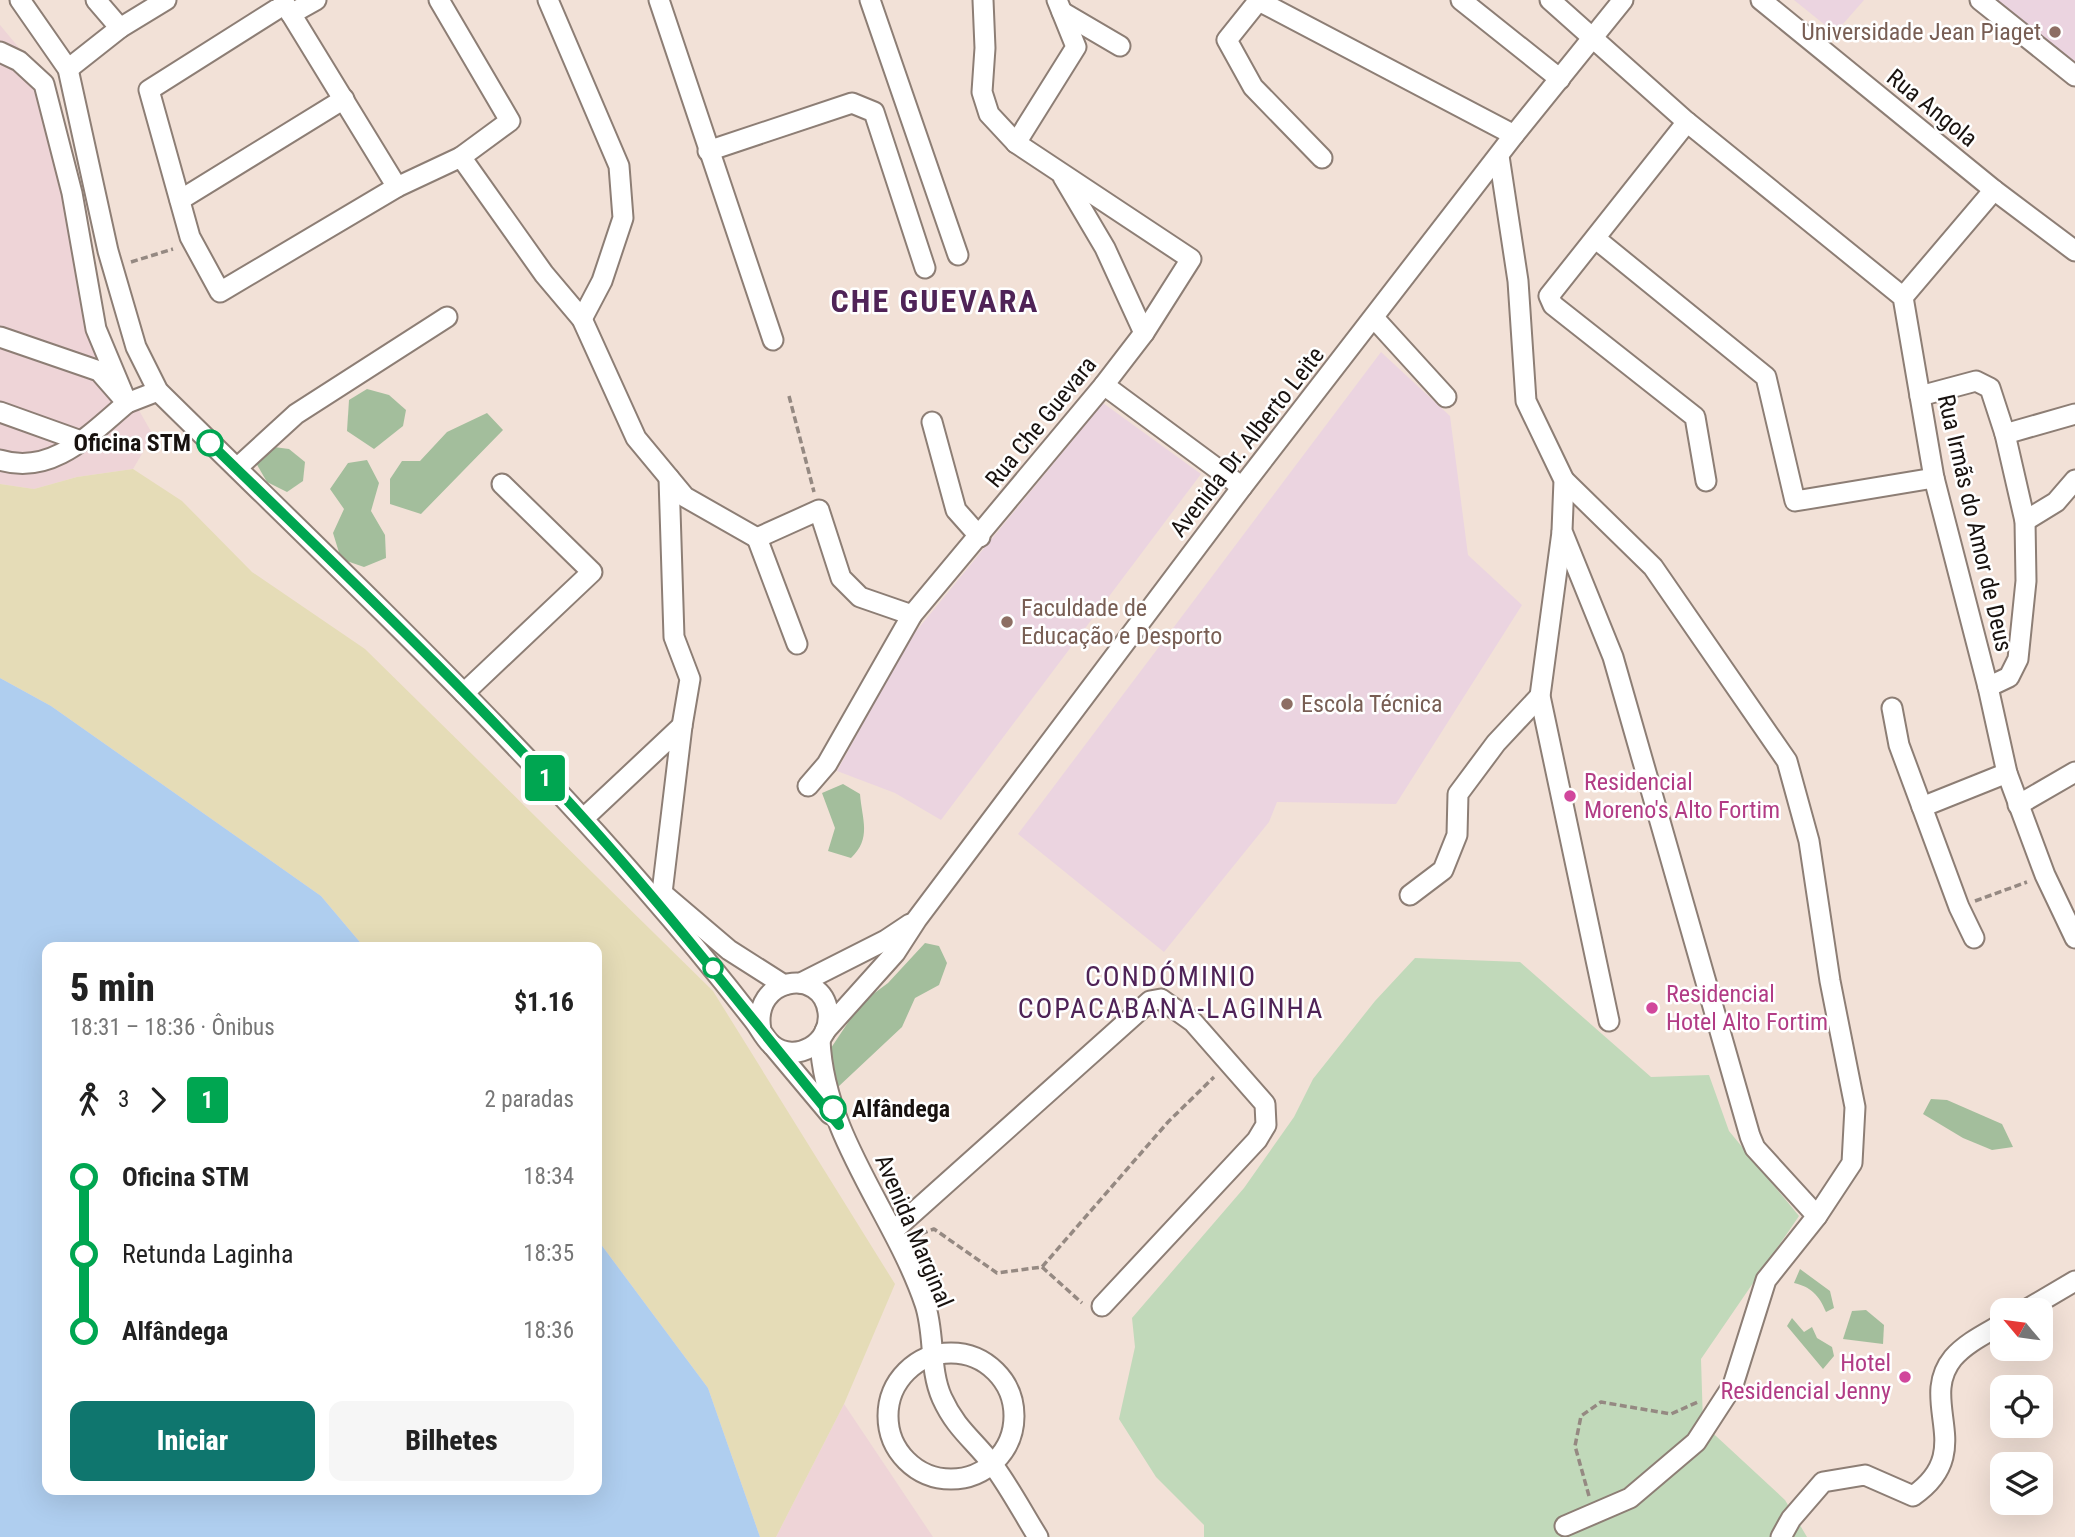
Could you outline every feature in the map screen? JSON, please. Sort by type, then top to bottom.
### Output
[{"type":"street","points":[[20,0],[68,69],[120,28],[166,0]]},
{"type":"street","points":[[96,0],[120,28]]},
{"type":"street","points":[[316,0],[287,6],[149,90],[190,237],[220,292],[397,187],[461,156],[510,121],[439,0]]},
{"type":"street","points":[[548,0],[620,166],[623,218],[602,281],[582,319]]},
{"type":"street","points":[[870,0],[958,255]]},
{"type":"street","name":"Rua Che Guevara","points":[[808,786],[827,764],[912,615],[1104,385],[1144,333],[1191,259],[1016,143],[989,114],[982,92],[985,48],[983,0]]},
{"type":"street","points":[[1322,158],[1253,87],[1227,40],[1258,0],[1514,135]]},
{"type":"street","points":[[1461,0],[1560,79]]},
{"type":"street","points":[[1549,0],[1687,122],[1903,297],[1994,190]]},
{"type":"street","name":"Avenida Dr. Alberto Leite","points":[[823,1036],[895,953],[916,919],[1242,487],[1514,135],[1623,0]]},
{"type":"street","name":"Rua Angola","points":[[1761,0],[1994,190],[2075,251]]},
{"type":"street","points":[[1980,0],[2075,76]]},
{"type":"street","points":[[665,2],[704,141],[773,340]]},
{"type":"street","points":[[287,6],[397,187]]},
{"type":"street","points":[[1016,143],[1076,47],[1059,6]]},
{"type":"street","points":[[1059,6],[1119,46]]},
{"type":"street","points":[[0,52],[19,61],[44,84],[72,193],[96,329],[127,403]]},
{"type":"street","name":"Avenida Marginal","points":[[68,69],[108,251],[136,347],[158,391],[464,693],[584,818],[642,883],[839,1125]]},
{"type":"street","points":[[180,200],[344,99]]},
{"type":"street","points":[[704,141],[852,103],[874,111],[925,268]]},
{"type":"street","points":[[1687,122],[1549,296],[1553,304],[1695,417],[1706,481]]},
{"type":"street","points":[[461,156],[544,274],[582,319],[636,438],[685,497],[757,538],[797,644]]},
{"type":"street","points":[[1499,156],[1518,281],[1526,401],[1564,480],[1653,567],[1787,761],[1809,841],[1830,981],[1856,1107],[1852,1163],[1817,1216],[1766,1280],[1733,1385],[1696,1442],[1630,1499],[1595,1516],[1565,1526]]},
{"type":"street","points":[[1061,173],[1105,248],[1144,333]]},
{"type":"street","points":[[1596,239],[1766,377],[1795,501],[1934,478]]},
{"type":"street","name":"Rua Irmãs do Amor de Deus","points":[[1903,297],[1934,478],[1988,687],[2007,773],[2045,875],[2075,938]]},
{"type":"street","points":[[237,468],[296,414],[447,317]]},
{"type":"street","points":[[1374,318],[1446,397]]},
{"type":"street","points":[[0,337],[99,371],[127,403]]},
{"type":"street","points":[[1920,396],[1976,381],[1990,387],[2005,434],[2025,521],[2026,581],[2018,659],[2009,677],[1988,687]]},
{"type":"street","points":[[1104,385],[1242,487]]},
{"type":"street","points":[[0,460],[41,464],[81,441],[127,403],[158,391]]},
{"type":"street","points":[[0,412],[81,441]]},
{"type":"street","points":[[2005,434],[2075,414]]},
{"type":"street","points":[[932,422],[956,510],[979,537]]},
{"type":"street","points":[[662,893],[690,679],[674,637],[669,478]]},
{"type":"street","points":[[1564,480],[1562,531],[1541,696],[1609,1021]]},
{"type":"street","points":[[2025,521],[2056,502],[2075,480]]},
{"type":"street","points":[[464,693],[592,572],[502,484]]},
{"type":"street","points":[[757,538],[819,510],[841,578],[860,597],[912,615]]},
{"type":"street","points":[[1562,531],[1613,657],[1750,1136],[1755,1148],[1817,1216]]},
{"type":"street","points":[[1410,895],[1443,870],[1457,835],[1458,794],[1496,743],[1541,696]]},
{"type":"street","points":[[1892,708],[1899,746],[1959,906],[1974,938]]},
{"type":"street","points":[[584,818],[682,726]]},
{"type":"street","points":[[2018,805],[2075,772]]},
{"type":"street","points":[[1923,807],[2007,773]]},
{"type":"street","points":[[642,883],[662,893],[729,950],[792,984],[819,993],[828,1011],[823,1036],[802,1051],[792,1052],[767,1037],[761,1007],[774,989],[792,984]]},
{"type":"street","name":"Avenida Dr. Alberto Leite","points":[[792,984],[886,940],[916,919]]},
{"type":"street","points":[[893,1231],[1150,1001],[1161,999],[1194,1022],[1265,1104],[1266,1125],[1257,1140],[1102,1306]]},
{"type":"street","name":"Avenida Marginal","points":[[823,1036],[825,1080],[839,1125],[893,1231],[925,1306],[941,1396],[963,1434],[992,1464],[1038,1537]]},
{"type":"street","points":[[2046,1298],[2075,1281]]},
{"type":"street","points":[[1781,1537],[1791,1518],[1823,1482],[1866,1475],[1913,1496],[1932,1483],[1945,1457],[1941,1384],[1951,1360],[1966,1345],[1990,1331]]},
{"type":"street","points":[[964,1352],[986,1361],[1003,1377],[1013,1399],[1014,1423],[1007,1445],[992,1464],[961,1478],[943,1479],[926,1475],[907,1463],[894,1445],[887,1424],[888,1401],[907,1369],[933,1356],[964,1352]]},
{"type":"path","points":[[129,263],[162,253]]},
{"type":"path","points":[[789,396],[819,510]]},
{"type":"path","points":[[1959,906],[2045,875]]},
{"type":"path","points":[[934,1229],[997,1273],[1042,1267],[1168,1122],[1214,1076]]},
{"type":"path","points":[[1042,1267],[1080,1303],[1102,1306]]},
{"type":"path","points":[[1595,1516],[1575,1446],[1581,1416],[1601,1402],[1671,1414],[1733,1385]]},
{"type":"shaded area","points":[[1794,0],[1864,0],[1835,33]]},
{"type":"shaded area","name":"Universidade Jean Piaget","points":[[1996,0],[2075,0],[2075,64]]},
{"type":"shaded area","points":[[0,25],[29,60],[56,144],[92,328],[153,435],[133,469],[77,477],[34,489],[0,484]]},
{"type":"shaded area","name":"Escola Técnica","points":[[1381,352],[1450,416],[1468,555],[1522,605],[1396,804],[1277,802],[1269,822],[1164,952],[1018,834]]},
{"type":"shaded area","name":"Faculdade de Educação e Desporto","points":[[1103,403],[1201,474],[941,820],[895,793],[837,771],[908,641]]},
{"type":"shaded area","points":[[844,1404],[933,1537],[776,1537]]},
{"type":"green space","points":[[367,389],[389,395],[406,410],[403,426],[374,449],[347,431],[349,400]]},
{"type":"green space","points":[[487,413],[503,430],[421,514],[390,504],[390,479],[402,461],[420,461],[447,432]]},
{"type":"green space","points":[[274,447],[289,449],[305,462],[303,481],[287,492],[267,482],[256,463]]},
{"type":"green space","points":[[367,460],[379,483],[371,511],[385,535],[386,558],[364,567],[341,559],[333,533],[344,509],[330,489],[348,463]]},
{"type":"green space","points":[[843,784],[860,794],[864,820],[862,843],[851,858],[828,851],[835,828],[822,793]]},
{"type":"green space","points":[[925,943],[939,946],[947,963],[939,985],[915,998],[902,1027],[838,1087],[831,1069],[831,1048],[861,1003],[888,983]]},
{"type":"green space","points":[[1415,958],[1520,962],[1651,1077],[1709,1075],[1729,1131],[1799,1216],[1701,1359],[1703,1424],[1785,1500],[1807,1537],[1204,1537],[1204,1525],[1156,1477],[1119,1419],[1135,1347],[1132,1318],[1244,1188],[1294,1117],[1313,1079],[1375,1001]]},
{"type":"green space","points":[[1931,1099],[1947,1100],[2002,1124],[2013,1147],[1992,1150],[1963,1138],[1923,1114]]},
{"type":"green space","points":[[1800,1269],[1830,1291],[1834,1308],[1826,1312],[1814,1293],[1794,1283]]},
{"type":"green space","points":[[1866,1310],[1884,1325],[1883,1344],[1843,1339],[1852,1311]]},
{"type":"green space","points":[[1792,1318],[1804,1332],[1812,1327],[1817,1338],[1832,1347],[1834,1356],[1823,1369],[1787,1326]]},
{"type":"sand","points":[[133,469],[182,501],[252,572],[365,649],[713,991],[895,1284],[844,1404],[776,1537],[760,1537],[708,1388],[602,1246],[602,942],[360,942],[321,896],[51,706],[0,678],[0,484],[34,489],[77,477]]},
{"type":"water","points":[[0,678],[51,706],[321,896],[360,942],[42,942],[42,1495],[602,1495],[602,1246],[708,1388],[760,1537],[0,1537]]},
{"type":"bus line","name":"1","points":[[210,443],[400,627],[584,818],[713,968],[766,1038],[839,1125],[833,1109]]},
{"type":"place","name":"Universidade Jean Piaget","points":[[2055,32]]},
{"type":"place","name":"Oficina STM","points":[[210,443]]},
{"type":"place","name":"Faculdade de Educação e Desporto","points":[[1007,622]]},
{"type":"place","name":"Escola Técnica","points":[[1287,704]]},
{"type":"place","name":"Residencial Moreno's Alto Fortim","points":[[1570,796]]},
{"type":"place","name":"Residencial Hotel Alto Fortim","points":[[1652,1008]]},
{"type":"place","name":"Alfândega","points":[[833,1109]]},
{"type":"place","name":"Hotel Residencial Jenny","points":[[1905,1377]]},
{"type":"district","name":"CHE GUEVARA","points":[[935,301]]},
{"type":"district","name":"CONDÓMINIO COPACABANA-LAGINHA","points":[[1171,992]]}]
